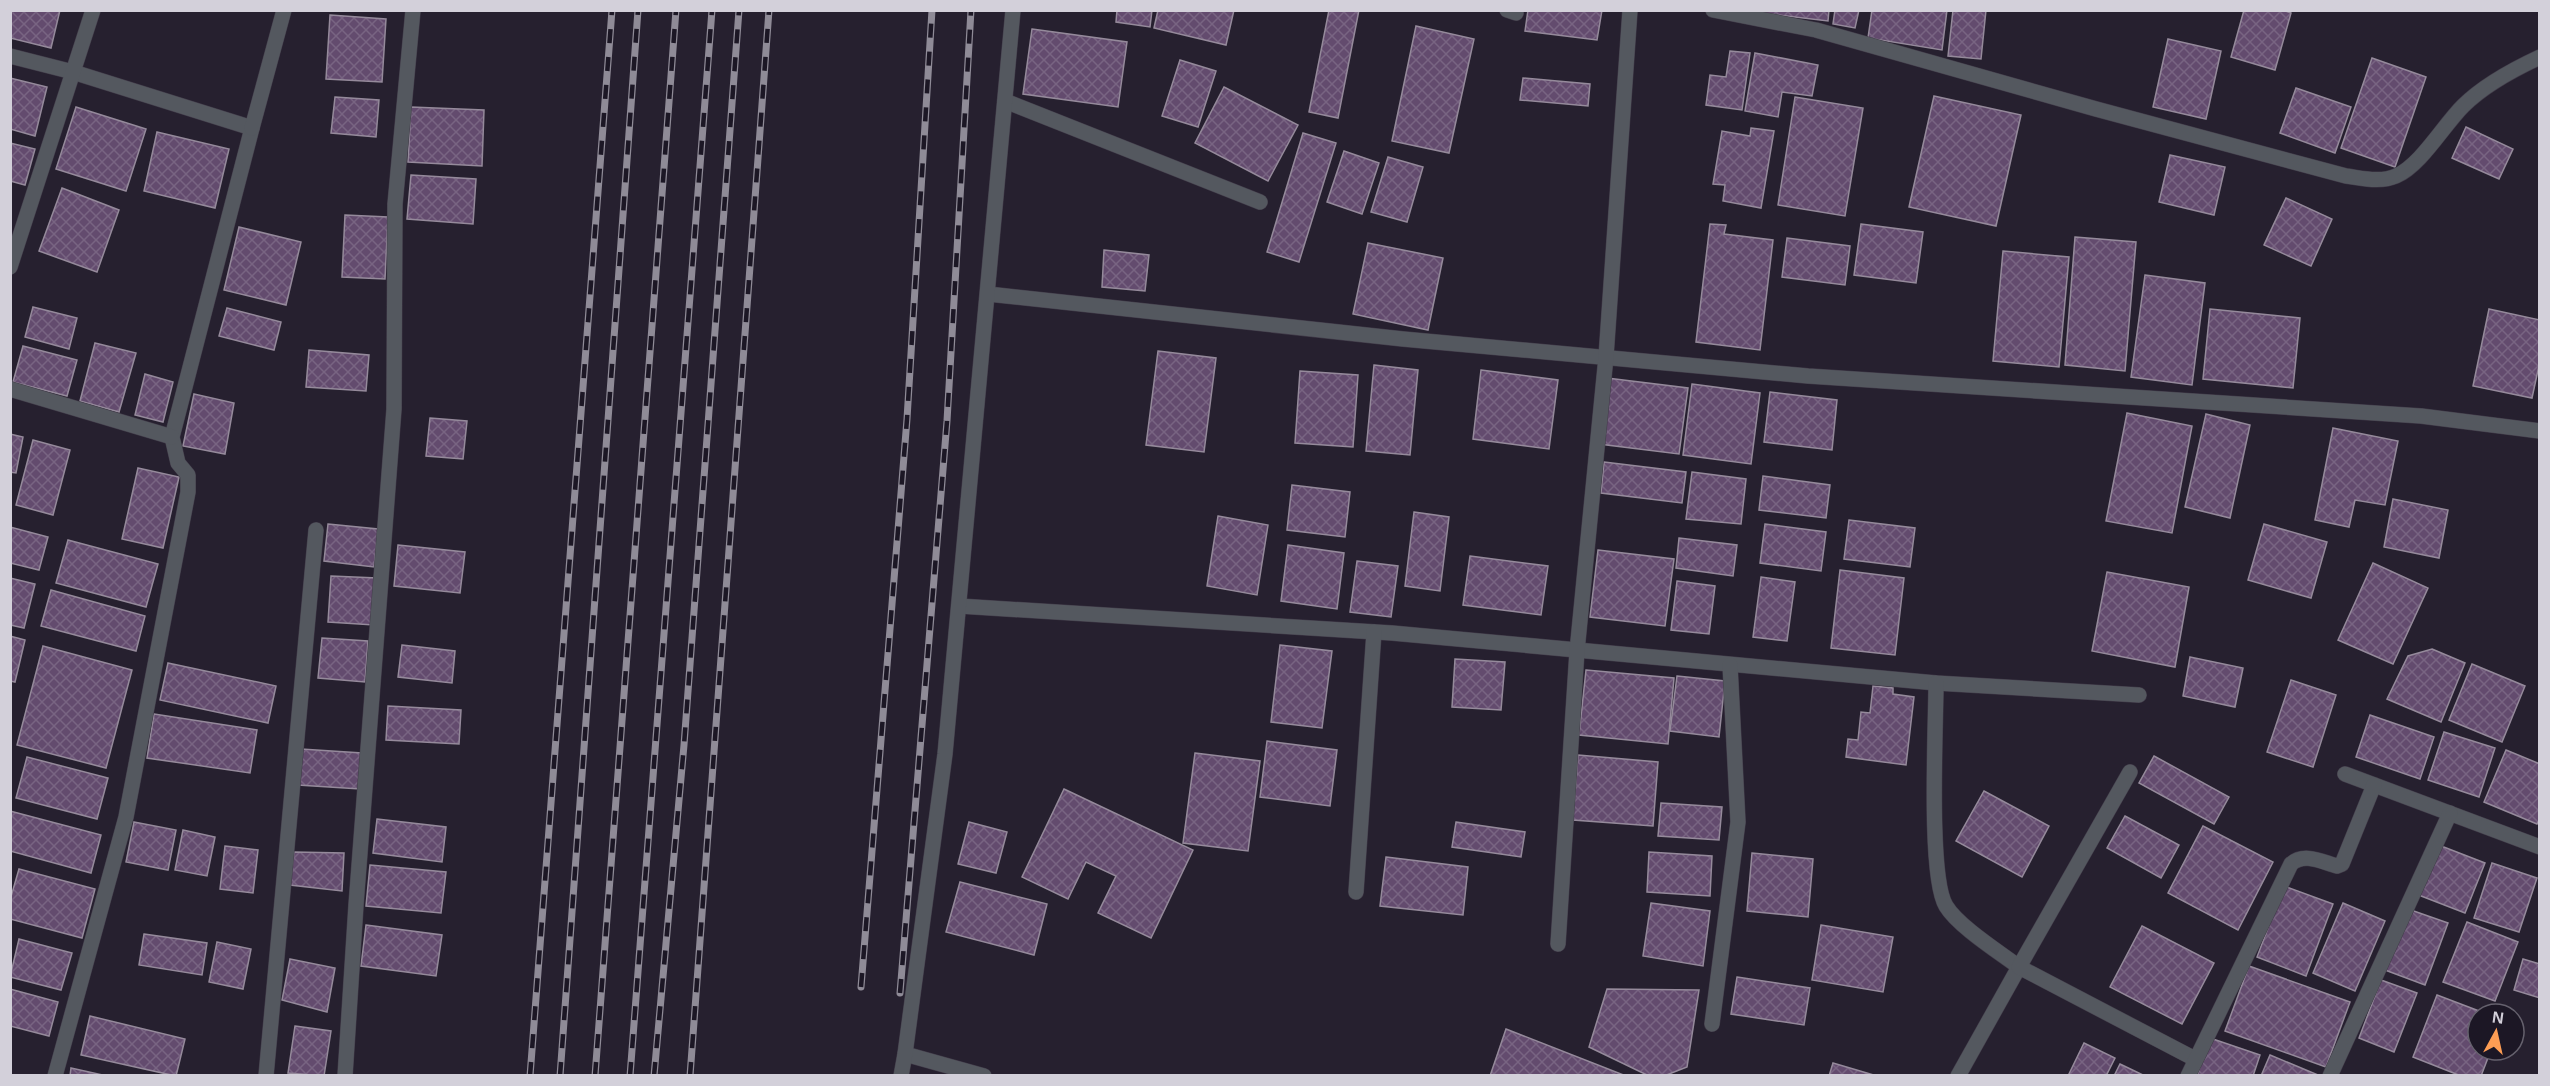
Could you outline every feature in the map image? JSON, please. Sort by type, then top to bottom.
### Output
[{"type":"street","points":[[10,267],[93,10]]},
{"type":"street","points":[[55,1076],[126,817],[186,504],[188,475],[178,463],[172,437],[284,10]]},
{"type":"street","points":[[345,1076],[394,409],[395,204],[413,10]]},
{"type":"street","points":[[901,1076],[945,754],[1013,10]]},
{"type":"street","points":[[1558,944],[1577,651],[1606,357],[1630,10]]},
{"type":"street","points":[[1713,10],[1816,30],[2142,122],[2346,176],[2374,180],[2396,176],[2411,165],[2463,105],[2508,72],[2540,57]]},
{"type":"street","points":[[10,56],[73,72],[252,128]]},
{"type":"street","points":[[1005,101],[1260,202]]},
{"type":"street","points":[[988,294],[1403,339],[1808,376],[2421,416],[2540,431]]},
{"type":"street","points":[[10,389],[172,437]]},
{"type":"street","points":[[266,1076],[316,530]]},
{"type":"street","points":[[959,606],[1374,632],[1936,683],[2139,695]]},
{"type":"street","points":[[1356,892],[1374,632]]},
{"type":"street","points":[[1712,1024],[1738,822],[1730,665]]},
{"type":"street","points":[[1936,683],[1936,837],[1940,895],[1953,916],[2019,967],[2195,1059]]},
{"type":"street","points":[[1958,1076],[2130,772]]},
{"type":"street","points":[[2345,774],[2540,847]]},
{"type":"street","points":[[2188,1076],[2291,864],[2296,859],[2306,857],[2337,866],[2342,864],[2374,785]]},
{"type":"street","points":[[2330,1076],[2450,813]]},
{"type":"street","points":[[905,1054],[984,1076]]},
{"type":"building","points":[[10,10],[60,10],[51,48],[10,38]]},
{"type":"building","points":[[1117,10],[1152,10],[1150,27],[1116,22]]},
{"type":"building","points":[[1158,10],[1234,10],[1226,45],[1154,28]]},
{"type":"building","points":[[1329,10],[1359,10],[1338,118],[1309,112]]},
{"type":"building","points":[[1528,10],[1602,10],[1597,40],[1525,31]]},
{"type":"building","points":[[1760,10],[1829,10],[1828,21],[1760,13]]},
{"type":"building","points":[[1835,10],[1859,10],[1855,28],[1833,24]]},
{"type":"building","points":[[1872,10],[1947,10],[1942,50],[1868,38]]},
{"type":"building","points":[[1953,10],[1986,10],[1981,59],[1948,56]]},
{"type":"building","points":[[2244,10],[2283,10],[2291,13],[2275,70],[2231,57]]},
{"type":"building","points":[[330,15],[386,19],[382,82],[326,79]]},
{"type":"building","points":[[1416,26],[1474,39],[1449,153],[1392,141]]},
{"type":"building","points":[[1032,29],[1127,42],[1118,107],[1023,94]]},
{"type":"building","points":[[2168,39],[2221,51],[2206,119],[2153,107]]},
{"type":"building","points":[[1730,51],[1750,53],[1742,110],[1706,105],[1710,75],[1726,77]]},
{"type":"building","points":[[1755,53],[1818,65],[1812,96],[1782,92],[1778,117],[1745,111]]},
{"type":"building","points":[[2372,58],[2426,77],[2395,167],[2341,148]]},
{"type":"building","points":[[1180,60],[1216,71],[1198,127],[1162,116]]},
{"type":"building","points":[[10,78],[47,87],[35,136],[10,129]]},
{"type":"building","points":[[1523,78],[1590,84],[1588,106],[1520,100]]},
{"type":"building","points":[[1224,87],[1298,125],[1268,181],[1195,143]]},
{"type":"building","points":[[2296,88],[2351,107],[2335,153],[2280,133]]},
{"type":"building","points":[[1934,96],[2021,115],[1996,226],[1909,207]]},
{"type":"building","points":[[335,97],[379,100],[376,137],[331,133]]},
{"type":"building","points":[[1795,97],[1863,108],[1845,216],[1778,205]]},
{"type":"building","points":[[76,107],[146,129],[126,191],[56,169]]},
{"type":"building","points":[[411,107],[484,110],[482,166],[408,162]]},
{"type":"building","points":[[2466,127],[2513,149],[2499,179],[2452,158]]},
{"type":"building","points":[[1751,128],[1774,131],[1761,208],[1723,201],[1725,185],[1713,184],[1722,131],[1750,136]]},
{"type":"building","points":[[157,132],[229,149],[215,208],[144,191]]},
{"type":"building","points":[[1303,133],[1336,143],[1299,262],[1267,252]]},
{"type":"building","points":[[10,143],[35,149],[25,185],[10,181]]},
{"type":"building","points":[[1344,151],[1379,163],[1362,214],[1327,202]]},
{"type":"building","points":[[2170,155],[2225,167],[2214,215],[2159,202]]},
{"type":"building","points":[[1388,157],[1423,167],[1407,222],[1371,212]]},
{"type":"building","points":[[411,175],[476,179],[473,224],[407,219]]},
{"type":"building","points":[[62,188],[119,210],[97,272],[39,251]]},
{"type":"building","points":[[2286,198],[2332,219],[2311,266],[2264,245]]},
{"type":"building","points":[[345,215],[388,217],[385,279],[342,277]]},
{"type":"building","points":[[1710,224],[1726,225],[1724,234],[1773,240],[1760,350],[1696,342]]},
{"type":"building","points":[[1861,224],[1923,232],[1916,283],[1854,275]]},
{"type":"building","points":[[239,227],[301,242],[286,305],[224,290]]},
{"type":"building","points":[[2075,237],[2136,242],[2125,371],[2065,365]]},
{"type":"building","points":[[1787,238],[1850,246],[1845,285],[1782,277]]},
{"type":"building","points":[[1368,243],[1443,258],[1428,330],[1353,314]]},
{"type":"building","points":[[1104,250],[1149,255],[1145,291],[1102,287]]},
{"type":"building","points":[[2003,251],[2069,257],[2059,367],[1993,361]]},
{"type":"building","points":[[2145,275],[2205,283],[2192,385],[2131,377]]},
{"type":"building","points":[[33,307],[77,318],[69,349],[25,337]]},
{"type":"building","points":[[227,308],[281,322],[274,350],[219,336]]},
{"type":"building","points":[[2210,309],[2300,318],[2293,388],[2203,379]]},
{"type":"building","points":[[2489,309],[2540,320],[2540,361],[2532,398],[2473,386]]},
{"type":"building","points":[[95,343],[136,353],[119,412],[80,401]]},
{"type":"building","points":[[23,346],[77,360],[67,396],[13,382]]},
{"type":"building","points":[[309,350],[369,355],[366,391],[306,387]]},
{"type":"building","points":[[1158,351],[1216,358],[1204,452],[1146,445]]},
{"type":"building","points":[[1374,365],[1418,370],[1410,455],[1366,451]]},
{"type":"building","points":[[1481,370],[1558,380],[1549,449],[1473,439]]},
{"type":"building","points":[[1300,371],[1358,375],[1353,447],[1295,443]]},
{"type":"building","points":[[145,374],[173,382],[163,422],[135,415]]},
{"type":"building","points":[[1607,378],[1688,388],[1679,454],[1599,444]]},
{"type":"building","points":[[1692,384],[1760,393],[1751,464],[1683,455]]},
{"type":"building","points":[[1770,392],[1837,400],[1832,450],[1764,442]]},
{"type":"building","points":[[194,394],[234,403],[225,454],[183,446]]},
{"type":"building","points":[[2127,413],[2192,426],[2172,533],[2106,521]]},
{"type":"building","points":[[2206,414],[2250,425],[2230,518],[2185,507]]},
{"type":"building","points":[[430,418],[467,421],[463,459],[426,456]]},
{"type":"building","points":[[2333,428],[2398,441],[2385,505],[2355,500],[2349,527],[2315,520]]},
{"type":"building","points":[[10,434],[23,437],[16,473],[10,472]]},
{"type":"building","points":[[33,440],[70,450],[53,515],[16,505]]},
{"type":"building","points":[[1604,462],[1686,472],[1682,503],[1601,493]]},
{"type":"building","points":[[138,468],[179,477],[163,548],[122,539]]},
{"type":"building","points":[[1692,472],[1746,479],[1741,524],[1686,519]]},
{"type":"building","points":[[1763,476],[1830,485],[1826,518],[1759,510]]},
{"type":"building","points":[[1292,485],[1350,492],[1345,537],[1287,530]]},
{"type":"building","points":[[2393,499],[2448,510],[2439,558],[2384,547]]},
{"type":"building","points":[[1414,512],[1449,517],[1440,591],[1405,586]]},
{"type":"building","points":[[1218,516],[1268,525],[1257,595],[1207,586]]},
{"type":"building","points":[[1849,520],[1915,528],[1910,567],[1844,559]]},
{"type":"building","points":[[328,524],[378,529],[374,567],[324,561]]},
{"type":"building","points":[[1765,524],[1826,532],[1821,571],[1760,563]]},
{"type":"building","points":[[2264,524],[2327,542],[2311,598],[2248,580]]},
{"type":"building","points":[[10,527],[48,537],[39,570],[10,563]]},
{"type":"building","points":[[1679,538],[1737,545],[1733,576],[1676,568]]},
{"type":"building","points":[[68,540],[158,564],[146,607],[56,583]]},
{"type":"building","points":[[398,545],[465,552],[460,593],[394,586]]},
{"type":"building","points":[[1288,545],[1344,553],[1337,609],[1281,601]]},
{"type":"building","points":[[1598,550],[1674,559],[1665,626],[1590,617]]},
{"type":"building","points":[[1470,556],[1548,566],[1541,615],[1463,605]]},
{"type":"building","points":[[1357,561],[1398,566],[1391,617],[1350,612]]},
{"type":"building","points":[[2373,563],[2428,588],[2393,664],[2338,640]]},
{"type":"building","points":[[1840,570],[1904,578],[1895,655],[1831,648]]},
{"type":"building","points":[[2107,572],[2189,587],[2175,667],[2092,651]]},
{"type":"building","points":[[331,576],[377,578],[374,625],[328,622]]},
{"type":"building","points":[[1761,577],[1795,582],[1787,641],[1753,637]]},
{"type":"building","points":[[10,578],[35,584],[24,628],[10,625]]},
{"type":"building","points":[[1677,581],[1715,586],[1709,634],[1671,630]]},
{"type":"building","points":[[51,590],[145,616],[136,651],[41,626]]},
{"type":"building","points":[[10,636],[25,640],[15,682],[10,681]]},
{"type":"building","points":[[322,638],[368,641],[365,682],[318,678]]},
{"type":"building","points":[[402,645],[455,651],[452,683],[398,677]]},
{"type":"building","points":[[1280,645],[1332,651],[1322,728],[1271,722]]},
{"type":"building","points":[[43,646],[132,670],[106,768],[17,745]]},
{"type":"building","points":[[2432,649],[2465,663],[2441,722],[2387,699],[2408,656]]},
{"type":"building","points":[[2190,657],[2243,668],[2235,707],[2183,696]]},
{"type":"building","points":[[1455,659],[1505,662],[1501,710],[1452,707]]},
{"type":"building","points":[[168,663],[276,686],[268,723],[160,700]]},
{"type":"building","points":[[2472,664],[2525,686],[2502,742],[2449,720]]},
{"type":"building","points":[[1586,670],[1674,678],[1668,744],[1579,735]]},
{"type":"building","points":[[1677,676],[1725,681],[1719,737],[1670,731]]},
{"type":"building","points":[[2291,680],[2336,695],[2313,767],[2267,752]]},
{"type":"building","points":[[1873,686],[1893,688],[1893,694],[1914,697],[1906,765],[1846,757],[1848,739],[1858,740],[1861,712],[1870,713]]},
{"type":"building","points":[[388,706],[461,710],[459,744],[386,740]]},
{"type":"building","points":[[154,714],[257,730],[250,773],[147,758]]},
{"type":"building","points":[[2370,715],[2434,737],[2420,779],[2356,757]]},
{"type":"building","points":[[2444,732],[2495,748],[2479,797],[2428,780]]},
{"type":"building","points":[[1267,741],[1337,750],[1330,806],[1260,797]]},
{"type":"building","points":[[301,749],[362,753],[360,789],[298,785]]},
{"type":"building","points":[[2506,750],[2540,764],[2540,819],[2537,824],[2484,802]]},
{"type":"building","points":[[1195,753],[1260,761],[1248,851],[1183,843]]},
{"type":"building","points":[[1578,755],[1658,762],[1653,826],[1573,820]]},
{"type":"building","points":[[2154,756],[2229,797],[2214,824],[2139,783]]},
{"type":"building","points":[[27,757],[108,778],[97,819],[16,798]]},
{"type":"building","points":[[1064,789],[1193,850],[1151,938],[1098,913],[1116,876],[1086,862],[1068,899],[1022,877]]},
{"type":"building","points":[[1984,791],[2049,826],[2022,877],[1956,841]]},
{"type":"building","points":[[1661,803],[1722,807],[1719,840],[1658,836]]},
{"type":"building","points":[[10,811],[101,835],[91,873],[10,851]]},
{"type":"building","points":[[2125,816],[2179,845],[2161,878],[2107,848]]},
{"type":"building","points":[[377,819],[446,827],[442,862],[373,853]]},
{"type":"building","points":[[134,822],[176,830],[168,870],[126,862]]},
{"type":"building","points":[[969,822],[1007,832],[996,873],[958,864]]},
{"type":"building","points":[[1456,822],[1525,832],[1521,857],[1452,847]]},
{"type":"building","points":[[2203,826],[2273,862],[2238,930],[2168,893]]},
{"type":"building","points":[[183,830],[215,837],[207,876],[175,870]]},
{"type":"building","points":[[2436,844],[2485,863],[2465,913],[2416,894]]},
{"type":"building","points":[[225,846],[258,850],[253,893],[220,889]]},
{"type":"building","points":[[294,852],[344,853],[342,891],[290,885]]},
{"type":"building","points":[[1649,852],[1712,856],[1710,896],[1647,892]]},
{"type":"building","points":[[1752,853],[1813,859],[1808,917],[1747,911]]},
{"type":"building","points":[[1386,857],[1468,867],[1463,915],[1380,906]]},
{"type":"building","points":[[2492,863],[2537,878],[2519,932],[2474,918]]},
{"type":"building","points":[[370,865],[446,872],[441,913],[366,906]]},
{"type":"building","points":[[19,869],[95,889],[82,938],[10,919],[10,900]]},
{"type":"building","points":[[960,882],[1047,904],[1034,955],[946,932]]},
{"type":"building","points":[[2284,886],[2333,904],[2306,976],[2257,957]]},
{"type":"building","points":[[1651,903],[1710,911],[1703,966],[1643,956]]},
{"type":"building","points":[[2343,903],[2385,921],[2355,991],[2313,973]]},
{"type":"building","points":[[2408,909],[2448,923],[2425,985],[2385,970]]},
{"type":"building","points":[[2467,922],[2518,942],[2495,1001],[2443,982]]},
{"type":"building","points":[[366,925],[442,935],[436,976],[361,966]]},
{"type":"building","points":[[1821,925],[1893,937],[1883,992],[1812,980]]},
{"type":"building","points":[[2142,926],[2214,963],[2182,1024],[2110,987]]},
{"type":"building","points":[[144,934],[207,943],[202,975],[139,965]]},
{"type":"building","points":[[19,939],[72,953],[61,990],[10,977]]},
{"type":"building","points":[[217,942],[251,949],[243,989],[209,982]]},
{"type":"building","points":[[290,959],[335,968],[327,1012],[282,1000]]},
{"type":"building","points":[[2523,959],[2540,964],[2540,998],[2514,990]]},
{"type":"building","points":[[2249,966],[2350,1002],[2326,1067],[2225,1031]]},
{"type":"building","points":[[1737,977],[1810,988],[1804,1025],[1731,1014]]},
{"type":"building","points":[[2381,980],[2417,993],[2394,1052],[2359,1038]]},
{"type":"building","points":[[10,989],[58,1002],[49,1036],[10,1026]]},
{"type":"building","points":[[1607,989],[1699,990],[1687,1067],[1664,1076],[1649,1076],[1589,1047]]},
{"type":"building","points":[[2437,995],[2466,1006],[2466,1062],[2486,1062],[2481,1076],[2461,1076],[2413,1057]]},
{"type":"building","points":[[90,1016],[185,1039],[176,1076],[81,1055]]},
{"type":"building","points":[[295,1026],[331,1031],[324,1076],[288,1073]]},
{"type":"building","points":[[1506,1029],[1626,1076],[1490,1076]]},
{"type":"building","points":[[2210,1038],[2260,1055],[2253,1076],[2197,1076]]},
{"type":"building","points":[[2084,1043],[2115,1058],[2106,1076],[2068,1076]]},
{"type":"building","points":[[2270,1055],[2318,1075],[2318,1076],[2261,1076]]},
{"type":"building","points":[[1833,1063],[1877,1076],[1829,1076]]},
{"type":"building","points":[[2120,1064],[2145,1076],[2114,1076]]},
{"type":"building","points":[[71,1068],[107,1076],[70,1076]]},
{"type":"railway","points":[[530,1076],[612,10]]},
{"type":"railway","points":[[560,1076],[638,10]]},
{"type":"railway","points":[[595,1076],[676,10]]},
{"type":"railway","points":[[630,1076],[712,10]]},
{"type":"railway","points":[[654,1076],[684,745],[739,10]]},
{"type":"railway","points":[[690,1076],[769,10]]},
{"type":"railway","points":[[861,987],[907,419],[932,10]]},
{"type":"railway","points":[[900,993],[947,421],[971,10]]}]
